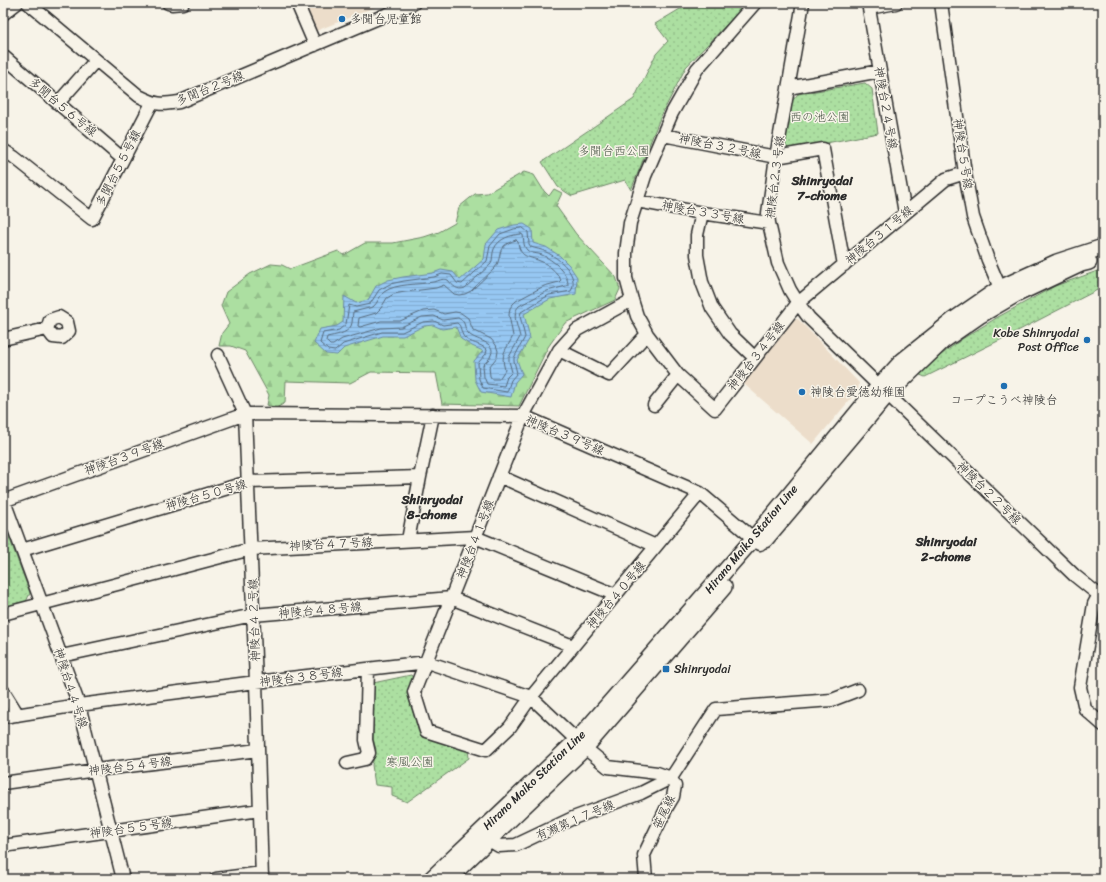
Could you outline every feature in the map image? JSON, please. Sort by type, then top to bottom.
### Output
[{"type":"main road","name":"Hirano Maiko Station Line","points":[[1004,294],[1022,277],[1056,262],[1103,247]]},
{"type":"main road","name":"Hirano Maiko Station Line","points":[[432,879],[452,874],[485,836],[581,744],[757,542],[883,390],[902,362],[952,321],[1004,294],[1103,257]]},
{"type":"street","points":[[3,14],[17,3]]},
{"type":"street","points":[[28,3],[139,96],[152,103]]},
{"type":"street","points":[[168,3],[183,3]]},
{"type":"street","points":[[297,3],[315,45]]},
{"type":"street","name":"多聞台２号線","points":[[152,103],[163,105],[179,102],[414,3]]},
{"type":"street","points":[[654,405],[678,375],[646,334],[636,316],[626,278],[626,253],[630,223],[645,176],[672,113],[697,69],[755,3]]},
{"type":"street","name":"神陵台２３号線","points":[[804,3],[776,157],[768,213],[769,223],[778,263],[790,290],[798,303],[809,318],[883,390]]},
{"type":"street","points":[[868,5],[896,3]]},
{"type":"street","name":"神陵台５号線","points":[[941,3],[965,173],[973,217],[988,260],[1004,294]]},
{"type":"street","name":"神陵台２４号線","points":[[868,5],[905,213]]},
{"type":"street","name":"多聞台５６号線","points":[[3,56],[123,159]]},
{"type":"street","points":[[58,103],[96,60]]},
{"type":"street","points":[[788,88],[880,71]]},
{"type":"street","name":"多聞台５５号線","points":[[3,150],[14,156],[92,219],[152,103]]},
{"type":"street","name":"神陵台３２号線","points":[[663,135],[776,157]]},
{"type":"street","points":[[776,157],[823,149],[844,265]]},
{"type":"street","name":"神陵台３１号線","points":[[798,303],[946,179],[965,173]]},
{"type":"street","name":"神陵台３３号線","points":[[637,201],[769,223]]},
{"type":"street","points":[[702,213],[697,235],[697,255],[702,282],[712,308],[730,334],[755,358]]},
{"type":"street","name":"神陵台４１号線","points":[[531,697],[510,727],[486,750],[426,731],[414,692],[523,416],[560,350],[576,330],[632,300]]},
{"type":"street","name":"神陵台３４号線","points":[[678,375],[715,409],[798,303]]},
{"type":"street","points":[[3,339],[47,329]]},
{"type":"street","points":[[560,350],[609,375],[646,334]]},
{"type":"street","points":[[218,355],[245,414]]},
{"type":"street","name":"神陵台２２号線","points":[[883,390],[1074,575],[1101,596]]},
{"type":"street","name":"神陵台３９号線","points":[[4,501],[245,414],[523,416],[700,493],[757,542]]},
{"type":"street","name":"神陵台４２号線","points":[[245,414],[254,615],[262,876]]},
{"type":"street","points":[[408,540],[433,415]]},
{"type":"street","points":[[499,476],[656,546]]},
{"type":"street","name":"神陵台５０号線","points":[[22,550],[248,482],[420,477]]},
{"type":"street","name":"神陵台４０号線","points":[[531,697],[700,493]]},
{"type":"street","name":"神陵台４４号線","points":[[4,501],[79,705],[123,879]]},
{"type":"street","name":"神陵台４７号線","points":[[3,614],[251,549],[475,537],[616,595]]},
{"type":"street","points":[[1101,596],[1094,604],[1080,687],[1085,709],[1103,725]]},
{"type":"street","name":"神陵台４８号線","points":[[61,656],[254,615],[451,598],[573,646]]},
{"type":"street","name":"神陵台３８号線","points":[[3,717],[79,705],[426,662],[531,697],[608,767],[657,773],[671,778]]},
{"type":"street","points":[[347,763],[365,759],[369,753],[366,740],[368,669]]},
{"type":"street","name":"笹尾線","points":[[646,879],[644,855],[667,806],[673,798],[675,786],[671,778],[716,709],[832,700],[858,690]]},
{"type":"street","points":[[3,691],[18,715]]},
{"type":"street","name":"神陵台５４号線","points":[[3,783],[258,750]]},
{"type":"street","name":"有瀬第１７号線","points":[[485,836],[499,846],[516,845],[573,818],[641,793],[671,778]]},
{"type":"street","name":"神陵台５５号線","points":[[3,846],[260,810]]},
{"type":"street","points":[[216,879],[262,876]]},
{"type":"shaded area","points":[[304,3],[385,3],[316,31]]},
{"type":"shaded area","points":[[794,319],[798,319],[859,383],[858,390],[813,444],[744,384]]},
{"type":"green space","name":"多聞台西公園","points":[[690,3],[747,3],[686,67],[660,118],[631,190],[625,180],[572,196],[558,187],[542,162],[634,99],[656,54],[668,41],[655,24]]},
{"type":"green space","name":"西の池公園","points":[[865,83],[872,89],[878,133],[790,150],[784,144],[792,101],[798,94]]},
{"type":"green space","points":[[524,172],[534,175],[549,196],[554,189],[562,193],[556,206],[576,234],[616,277],[620,289],[615,300],[565,323],[548,347],[519,406],[442,404],[436,373],[371,372],[350,383],[286,381],[285,403],[276,408],[267,405],[269,395],[245,351],[231,346],[219,346],[222,333],[229,324],[221,306],[226,292],[250,274],[271,264],[282,265],[290,269],[338,251],[344,255],[365,243],[393,243],[424,237],[439,232],[455,223],[459,207],[475,194],[487,193]]},
{"type":"green space","points":[[1103,269],[1103,287],[925,377],[918,374],[962,339],[998,317],[1055,286]]},
{"type":"green space","points":[[3,521],[30,593],[25,604],[3,610]]},
{"type":"green space","name":"寒風公園","points":[[411,675],[414,679],[408,695],[419,732],[468,750],[469,758],[407,802],[392,796],[392,787],[375,785],[372,765],[376,749],[373,740],[373,683]]},
{"type":"water","points":[[524,224],[532,229],[533,243],[546,247],[560,256],[569,265],[577,277],[576,294],[550,299],[524,314],[530,338],[517,360],[522,374],[515,382],[511,397],[481,392],[475,380],[474,361],[483,351],[461,339],[456,327],[442,329],[433,325],[424,326],[403,336],[383,336],[344,348],[337,355],[326,354],[314,343],[320,329],[337,326],[343,322],[344,296],[356,303],[368,300],[376,286],[388,280],[433,273],[441,270],[453,272],[460,280],[484,259],[486,244],[498,230],[514,225]]},
{"type":"place","name":"多聞台児童館","points":[[342,19]]},
{"type":"place","name":"Kobe Shinryodai Post Office","points":[[1087,340]]},
{"type":"place","name":"コープこうべ神陵台","points":[[1004,386]]},
{"type":"place","name":"神陵台愛徳幼稚園","points":[[802,392]]},
{"type":"place","name":"Shinryodai","points":[[666,669]]},
{"type":"district","name":"Shinryodai 7-chome","points":[[822,188]]},
{"type":"district","name":"Shinryodai 8-chome","points":[[432,506]]},
{"type":"district","name":"Shinryodai 2-chome","points":[[946,548]]}]
